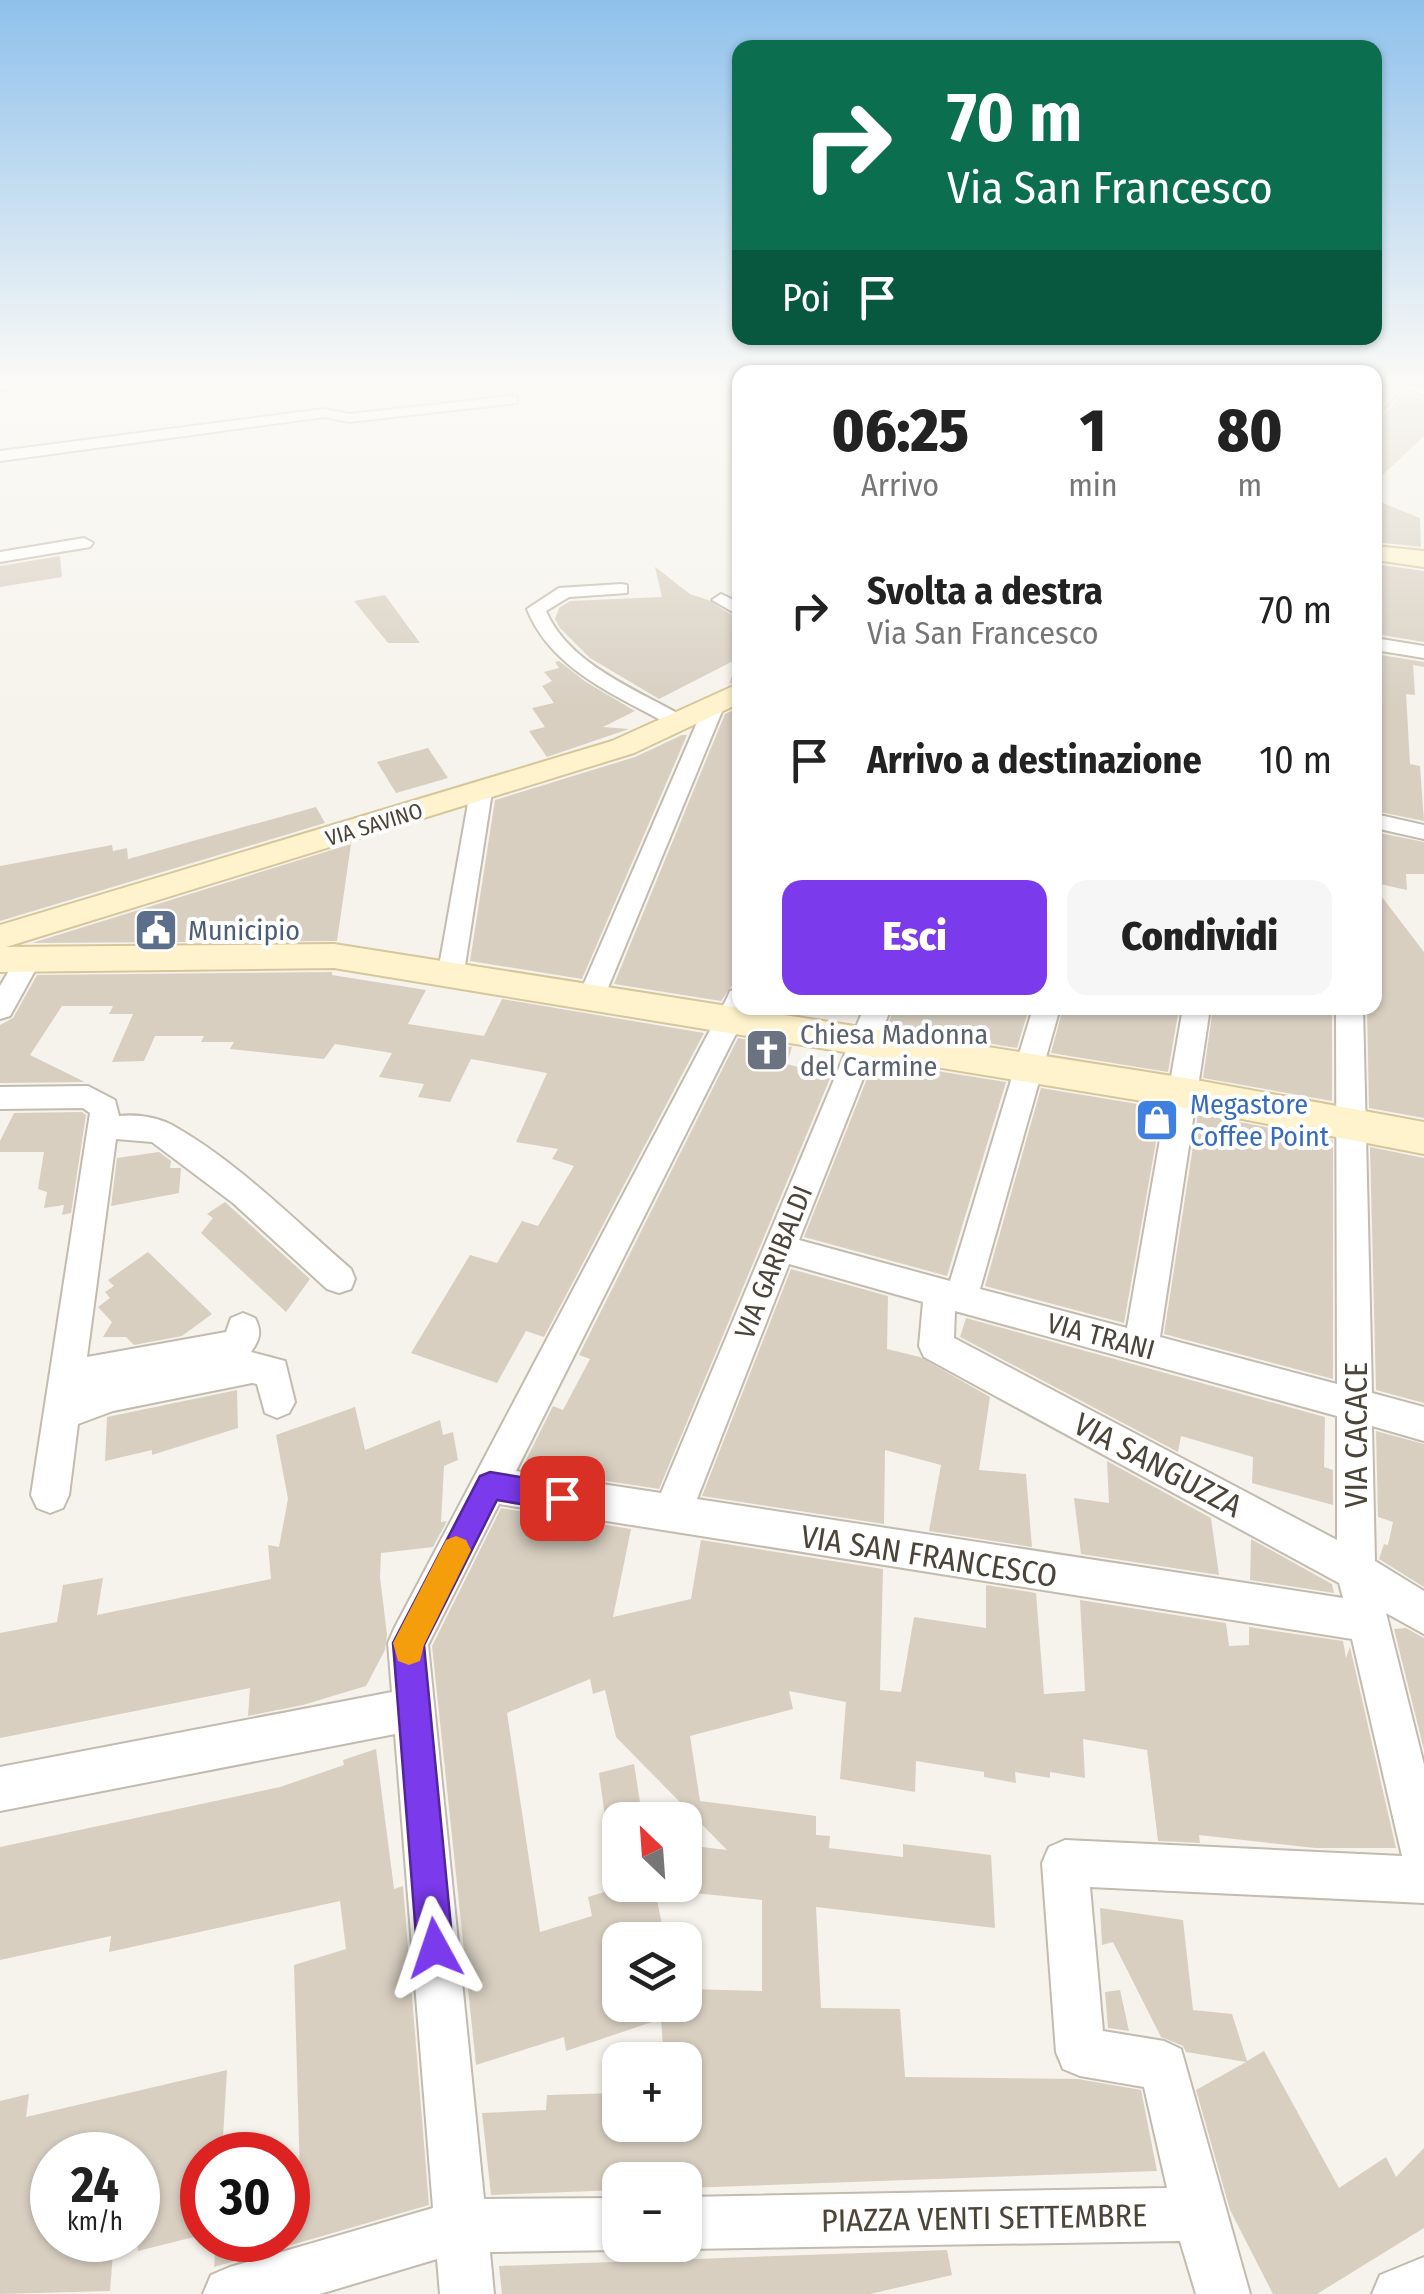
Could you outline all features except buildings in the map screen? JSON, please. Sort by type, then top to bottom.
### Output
[{"type":"street","points":[[0,557],[84,543]]},
{"type":"street","points":[[1382,553],[1424,559]]},
{"type":"street","points":[[621,589],[565,592],[536,609],[538,620],[562,652],[679,722]]},
{"type":"street","points":[[721,600],[732,606]]},
{"type":"street","points":[[1382,645],[1424,652]]},
{"type":"street","points":[[592,995],[728,698]]},
{"type":"street","name":"VIA SAVINO","points":[[10,952],[623,747],[728,698]]},
{"type":"street","points":[[451,972],[480,792]]},
{"type":"street","points":[[1382,823],[1424,832]]},
{"type":"street","points":[[0,1009],[10,952],[334,956],[592,995],[732,1008]]},
{"type":"street","points":[[467,2294],[408,1643],[732,1014]]},
{"type":"street","points":[[794,1015],[871,1024],[1030,1070],[1185,1093],[1424,1138]]},
{"type":"street","points":[[951,1296],[1030,1070],[1045,1015]]},
{"type":"street","points":[[1142,1347],[1196,1015]]},
{"type":"street","name":"VIA CACACE","points":[[1350,1015],[1356,1571],[1424,1855]]},
{"type":"street","name":"VIA GARIBALDI","points":[[671,1516],[871,1024]]},
{"type":"street","points":[[0,1098],[88,1097],[105,1108],[50,1495]]},
{"type":"street","points":[[102,1129],[131,1126],[160,1132],[244,1194],[339,1279]]},
{"type":"street","name":"VIA TRANI","points":[[778,1248],[1424,1424]]},
{"type":"street","name":"VIA SANGUZZA","points":[[951,1296],[936,1346],[1356,1571],[1424,1614]]},
{"type":"street","points":[[67,1376],[236,1345],[244,1334],[243,1328]]},
{"type":"street","points":[[62,1414],[113,1395],[252,1367],[273,1372],[277,1402]]},
{"type":"street","name":"VIA SAN FRANCESCO","points":[[490,1485],[1369,1622]]},
{"type":"street","points":[[0,1789],[414,1709]]},
{"type":"street","points":[[1223,2294],[1199,2214],[1164,2066],[1080,2052],[1065,1863],[1424,1880]]},
{"type":"street","name":"PIAZZA VENTI SETTEMBRE","points":[[702,2223],[1199,2214]]},
{"type":"street","points":[[230,2294],[460,2226],[602,2224]]},
{"type":"street","points":[[1399,2294],[1424,2284]]},
{"type":"slow traffic","points":[[409,1650],[408,1643],[456,1550]]},
{"type":"place","name":"Municipio","points":[[156,930]]},
{"type":"place","name":"Chiesa Madonna del Carmine","points":[[767,1050]]},
{"type":"place","name":"Megastore Coffee Point","points":[[1157,1120]]},
{"type":"route","points":[[435,1948],[408,1643],[490,1485],[562,1498]]}]
